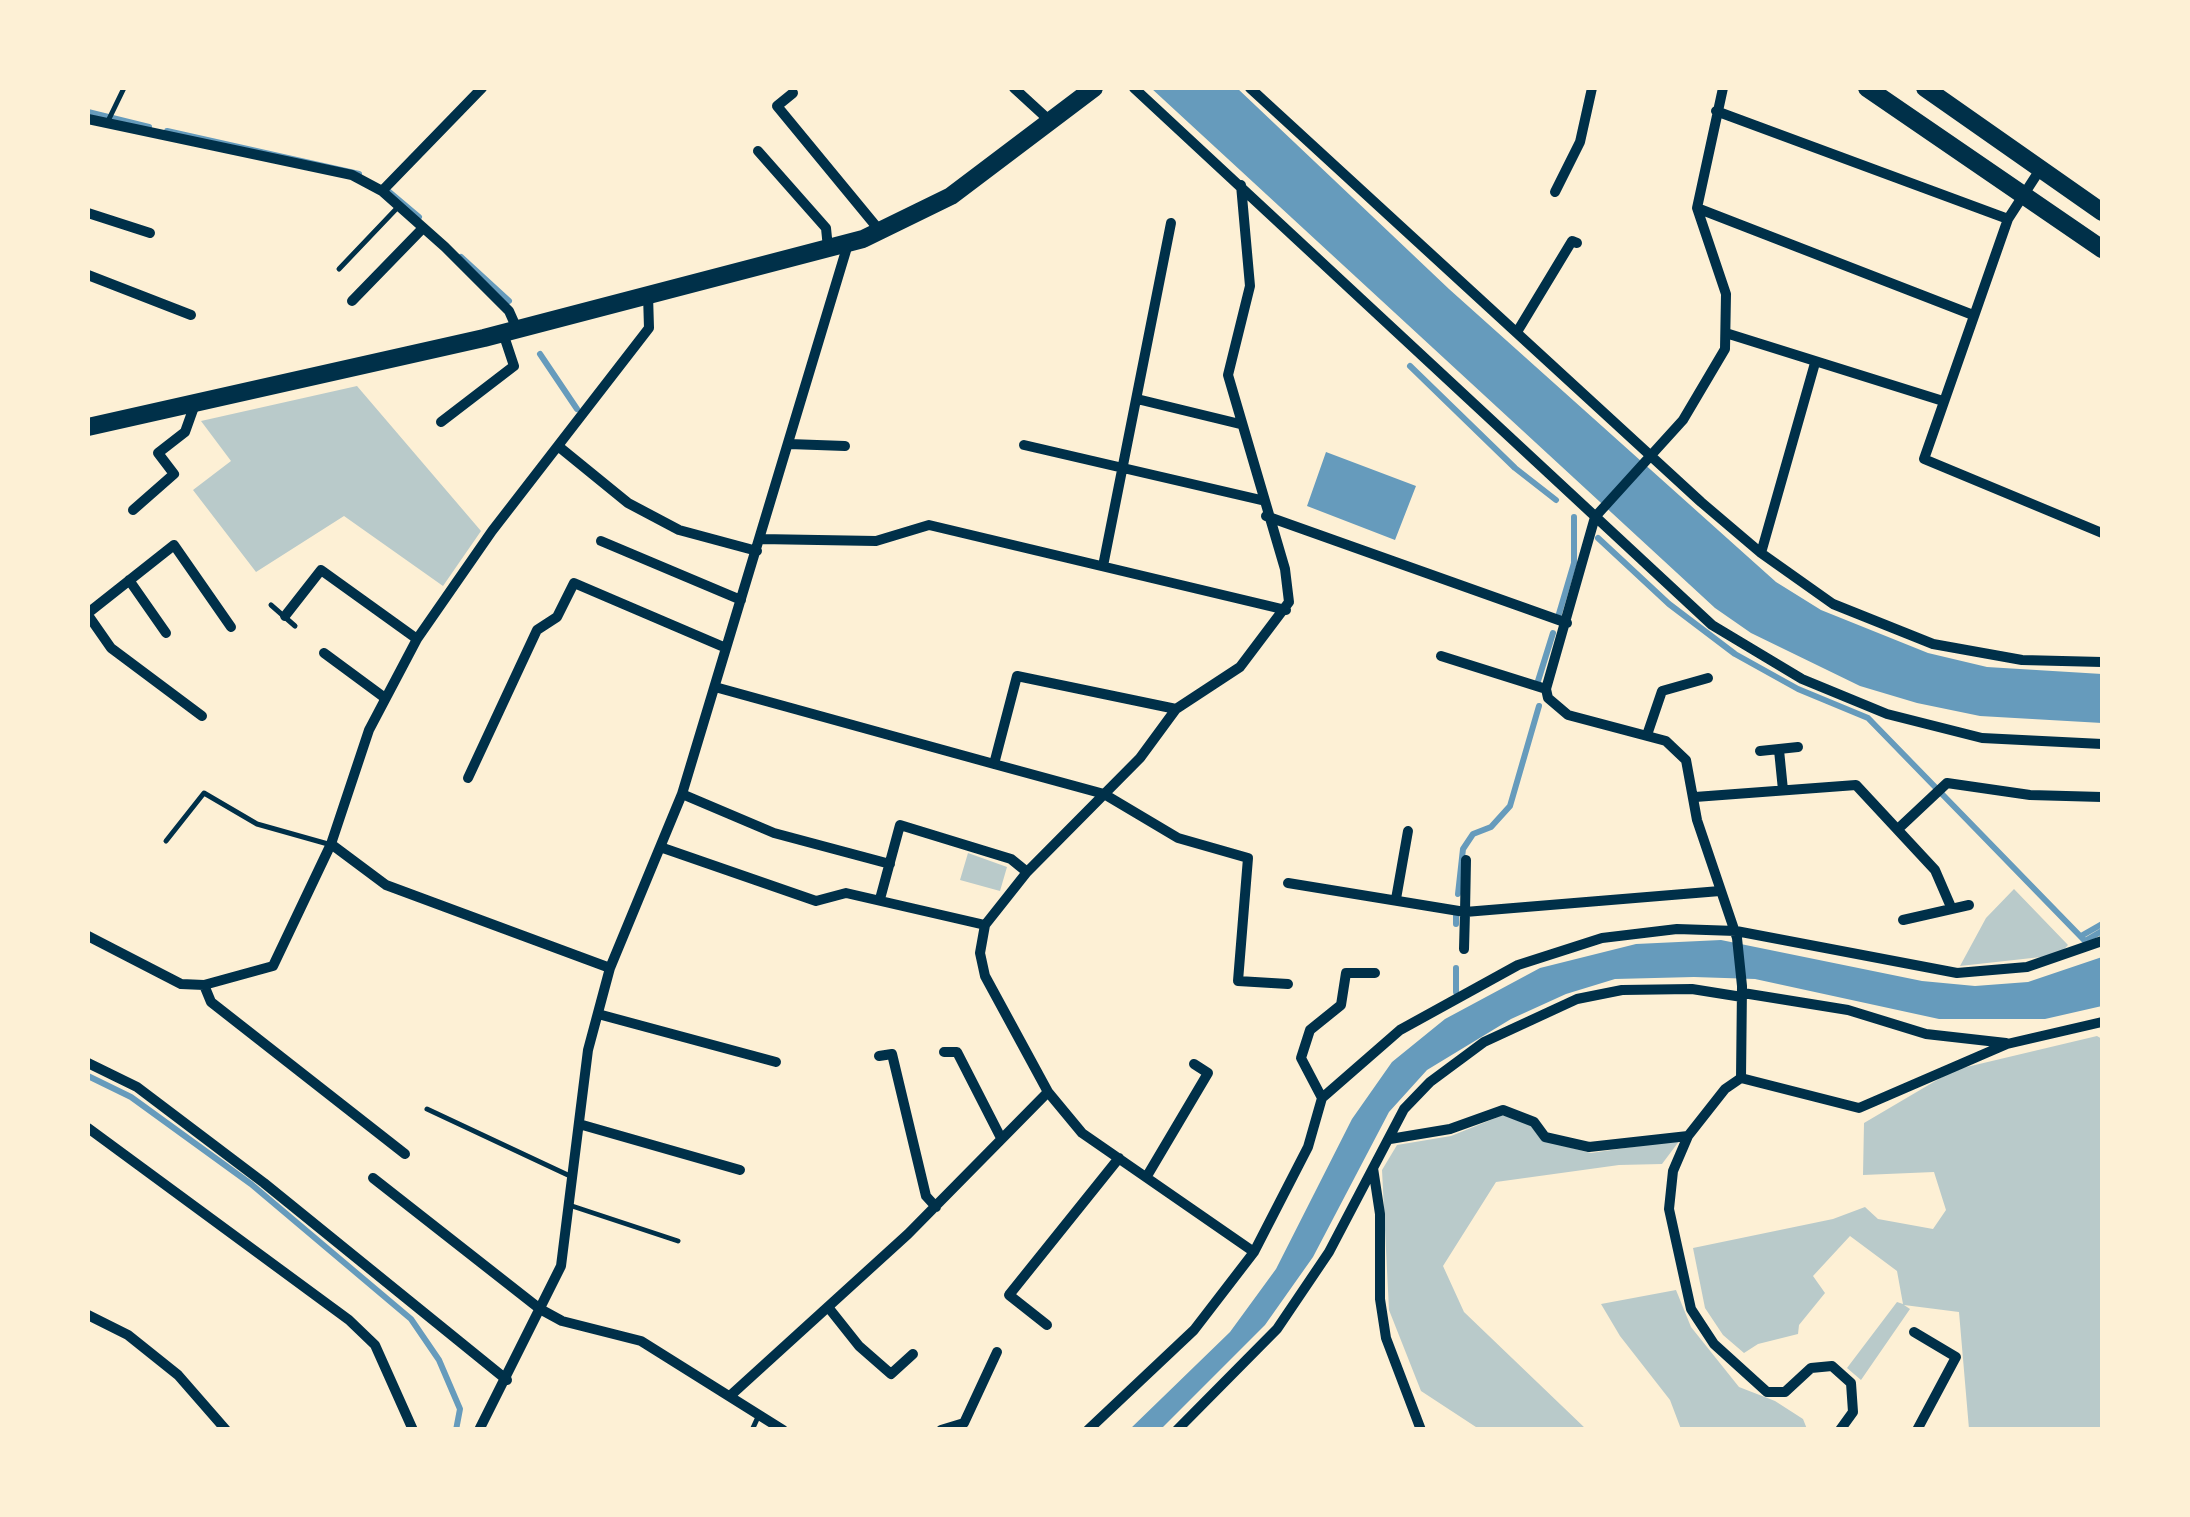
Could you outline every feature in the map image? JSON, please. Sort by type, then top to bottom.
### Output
[{"type":"main road","points":[[88,427],[510,331],[848,244],[950,196],[1094,88]]},
{"type":"main road","points":[[1867,88],[2102,249]]},
{"type":"main road","points":[[1924,88],[2101,210]]},
{"type":"street","points":[[384,188],[482,88]]},
{"type":"street","points":[[1014,88],[1051,122]]},
{"type":"street","points":[[1134,88],[1598,514],[1712,625],[1830,692],[1888,714],[1982,738],[2102,744]]},
{"type":"street","points":[[1250,88],[1649,458],[1761,553],[1833,604],[1933,644],[2022,660],[2102,662]]},
{"type":"street","points":[[1555,192],[1580,142],[1592,88]]},
{"type":"street","points":[[1724,88],[1716,111],[1710,164],[1697,208],[1726,294],[1729,334],[1709,380],[1649,458],[1598,514],[1546,689],[1548,698],[1578,720],[1673,744],[1682,754],[1695,797],[1697,820],[1736,934],[1742,992],[1741,1078]]},
{"type":"street","points":[[793,94],[777,106],[880,232]]},
{"type":"street","points":[[1716,111],[2008,219]]},
{"type":"street","points":[[88,119],[352,175],[384,188],[508,311],[514,366],[441,422]]},
{"type":"street","points":[[758,151],[826,228],[828,248]]},
{"type":"street","points":[[2040,168],[2008,219],[1924,459],[2102,534]]},
{"type":"street","points":[[1241,185],[1250,286],[1228,376],[1290,591],[1286,610],[1240,667],[1176,709],[1140,758],[1027,872],[985,925],[980,953],[985,976],[1048,1092],[1082,1133],[1254,1252]]},
{"type":"street","points":[[1697,208],[1973,315]]},
{"type":"street","points":[[88,213],[150,234]]},
{"type":"street","points":[[1103,566],[1172,223]]},
{"type":"street","points":[[352,300],[422,228]]},
{"type":"street","points":[[1517,332],[1572,241],[1577,242]]},
{"type":"street","points":[[479,1430],[561,1266],[588,1050],[610,968],[664,848],[682,794],[848,244]]},
{"type":"street","points":[[88,276],[191,315]]},
{"type":"street","points":[[88,936],[181,984],[204,986],[273,966],[331,844],[358,758],[417,638],[649,328],[648,295]]},
{"type":"street","points":[[1729,334],[1943,401]]},
{"type":"street","points":[[1761,553],[1815,363]]},
{"type":"street","points":[[1137,399],[1240,424]]},
{"type":"street","points":[[133,510],[174,474],[158,454],[185,432],[195,404]]},
{"type":"street","points":[[789,444],[845,446]]},
{"type":"street","points":[[1024,445],[1262,500]]},
{"type":"street","points":[[558,446],[628,503],[679,530],[757,551]]},
{"type":"street","points":[[1266,516],[1567,622]]},
{"type":"street","points":[[760,539],[876,541],[929,525],[1286,610]]},
{"type":"street","points":[[601,541],[741,600]]},
{"type":"street","points":[[202,716],[111,648],[88,614],[174,545],[231,627]]},
{"type":"street","points":[[284,616],[321,570],[417,638]]},
{"type":"street","points":[[129,580],[166,634]]},
{"type":"street","points":[[468,778],[536,630],[558,617],[574,583],[726,648]]},
{"type":"street","points":[[324,652],[385,698]]},
{"type":"street","points":[[1440,656],[1546,689]]},
{"type":"street","points":[[994,764],[1016,676],[1176,709]]},
{"type":"street","points":[[1646,736],[1662,691],[1708,678]]},
{"type":"street","points":[[715,687],[1104,794],[1178,838],[1248,858],[1238,982],[1288,984]]},
{"type":"street","points":[[1760,751],[1798,747]]},
{"type":"street","points":[[1780,750],[1783,790]]},
{"type":"street","points":[[1695,797],[1856,785],[1935,870],[1950,907]]},
{"type":"street","points":[[1898,829],[1937,789],[2102,798]]},
{"type":"street","points":[[682,794],[774,833],[890,864]]},
{"type":"street","points":[[880,899],[900,826],[1011,859],[1027,872]]},
{"type":"street","points":[[1396,899],[1408,831]]},
{"type":"street","points":[[331,844],[386,886],[610,968]]},
{"type":"street","points":[[664,848],[816,901],[846,892],[985,925]]},
{"type":"street","points":[[1464,949],[1466,860]]},
{"type":"street","points":[[1288,883],[1465,912],[1720,891]]},
{"type":"street","points":[[1903,920],[1969,905]]},
{"type":"street","points":[[1088,1430],[1194,1330],[1254,1252],[1308,1147],[1322,1098],[1400,1030],[1518,965],[1602,938],[1677,928],[1736,934],[1958,973],[2027,967],[2102,941]]},
{"type":"street","points":[[1322,1098],[1301,1058],[1310,1030],[1340,1005],[1346,973],[1375,972]]},
{"type":"street","points":[[204,986],[211,1002],[404,1154]]},
{"type":"street","points":[[1177,1430],[1278,1330],[1329,1252],[1404,1109],[1470,1052],[1577,1000],[1622,990],[1742,992],[1848,1010],[1926,1034],[2007,1044]]},
{"type":"street","points":[[598,1014],[776,1062]]},
{"type":"street","points":[[1741,1078],[1859,1108],[2007,1044],[2090,1028],[2102,1022]]},
{"type":"street","points":[[2090,1028],[2102,1034]]},
{"type":"street","points":[[944,1052],[957,1052],[1001,1138]]},
{"type":"street","points":[[880,1056],[892,1054],[926,1196],[936,1207]]},
{"type":"street","points":[[88,1062],[137,1087],[248,1171],[507,1380]]},
{"type":"street","points":[[1146,1176],[1208,1074],[1194,1064]]},
{"type":"street","points":[[1741,1078],[1725,1090],[1688,1136],[1672,1171],[1669,1208],[1691,1309],[1714,1344],[1766,1392],[1785,1392],[1810,1368],[1832,1366],[1851,1382],[1853,1412],[1840,1430]]},
{"type":"street","points":[[731,1396],[936,1207],[1048,1092]]},
{"type":"street","points":[[1390,1139],[1450,1129],[1503,1110],[1534,1122],[1545,1136],[1590,1147],[1688,1136]]},
{"type":"street","points":[[578,1124],[740,1170]]},
{"type":"street","points":[[88,1128],[350,1320],[376,1345],[412,1430]]},
{"type":"street","points":[[1047,1326],[1009,1295],[1119,1158]]},
{"type":"street","points":[[1373,1167],[1380,1214],[1380,1300],[1386,1338],[1421,1430]]},
{"type":"street","points":[[373,1178],[540,1309],[562,1321],[641,1341],[783,1430]]},
{"type":"street","points":[[828,1307],[860,1346],[891,1374],[913,1354]]},
{"type":"street","points":[[88,1315],[128,1335],[178,1375],[226,1430]]},
{"type":"street","points":[[1914,1332],[1956,1358],[1917,1430]]},
{"type":"street","points":[[941,1430],[964,1423],[998,1352]]},
{"type":"lane","points":[[106,124],[124,88]]},
{"type":"lane","points":[[339,269],[399,206]]},
{"type":"lane","points":[[271,606],[295,626]]},
{"type":"lane","points":[[166,840],[204,793],[257,824],[331,844]]},
{"type":"lane","points":[[427,1109],[572,1177]]},
{"type":"lane","points":[[569,1205],[678,1241]]},
{"type":"lane","points":[[752,1430],[759,1414]]},
{"type":"shaded area","points":[[357,386],[481,531],[443,586],[344,516],[256,572],[193,490],[231,461],[201,421]]},
{"type":"shaded area","points":[[968,853],[1007,867],[1000,891],[960,880]]},
{"type":"shaded area","points":[[2014,889],[2068,945],[2059,955],[1960,966],[1986,918]]},
{"type":"shaded area","points":[[2097,1036],[2102,1039],[2102,1429],[1969,1429],[1959,1312],[1904,1305],[1910,1309],[1861,1380],[1847,1368],[1897,1302],[1903,1304],[1897,1271],[1850,1236],[1813,1276],[1825,1293],[1799,1325],[1798,1334],[1758,1344],[1744,1353],[1723,1335],[1705,1308],[1693,1248],[1833,1219],[1865,1207],[1878,1219],[1933,1229],[1946,1210],[1934,1172],[1863,1175],[1864,1123],[1954,1070]]},
{"type":"shaded area","points":[[1503,1115],[1530,1124],[1541,1140],[1591,1153],[1680,1140],[1662,1164],[1619,1165],[1496,1182],[1443,1266],[1464,1312],[1586,1429],[1479,1429],[1421,1391],[1389,1310],[1382,1170],[1397,1145],[1451,1136]]},
{"type":"shaded area","points":[[1676,1290],[1691,1327],[1739,1387],[1775,1401],[1803,1419],[1807,1429],[1681,1429],[1670,1400],[1620,1336],[1601,1304]]},
{"type":"water","points":[[1151,88],[1237,88],[1449,289],[1776,582],[1821,610],[1928,653],[1987,667],[2102,674],[2102,723],[1980,716],[1917,703],[1860,686],[1751,633],[1715,608]]},
{"type":"water","points":[[1326,452],[1416,486],[1395,540],[1307,506]]},
{"type":"water","points":[[1721,940],[1922,981],[1975,986],[2028,982],[2102,957],[2102,1006],[2045,1019],[1939,1019],[1755,979],[1694,977],[1615,979],[1566,994],[1511,1019],[1427,1070],[1389,1112],[1313,1257],[1265,1325],[1161,1429],[1129,1430],[1230,1332],[1276,1269],[1352,1119],[1392,1062],[1445,1019],[1540,968],[1636,944]]},
{"type":"waterway","points":[[88,112],[149,127]]},
{"type":"waterway","points":[[167,131],[359,174]]},
{"type":"waterway","points":[[387,190],[419,217]]},
{"type":"waterway","points":[[461,257],[509,301]]},
{"type":"waterway","points":[[540,354],[577,409]]},
{"type":"waterway","points":[[1410,366],[1515,468],[1556,500]]},
{"type":"waterway","points":[[1558,617],[1574,563],[1574,517]]},
{"type":"waterway","points":[[1598,538],[1669,604],[1735,654],[1798,689],[1868,718],[2085,941],[2102,931]]},
{"type":"waterway","points":[[1538,681],[1553,633]]},
{"type":"waterway","points":[[1458,894],[1463,849],[1473,834],[1491,827],[1510,806],[1539,706]]},
{"type":"waterway","points":[[1456,916],[1456,924]]},
{"type":"waterway","points":[[2081,936],[2102,924]]},
{"type":"waterway","points":[[1456,968],[1456,992]]},
{"type":"waterway","points":[[88,1076],[131,1097],[251,1184],[411,1319],[439,1360],[460,1409],[456,1430]]}]
